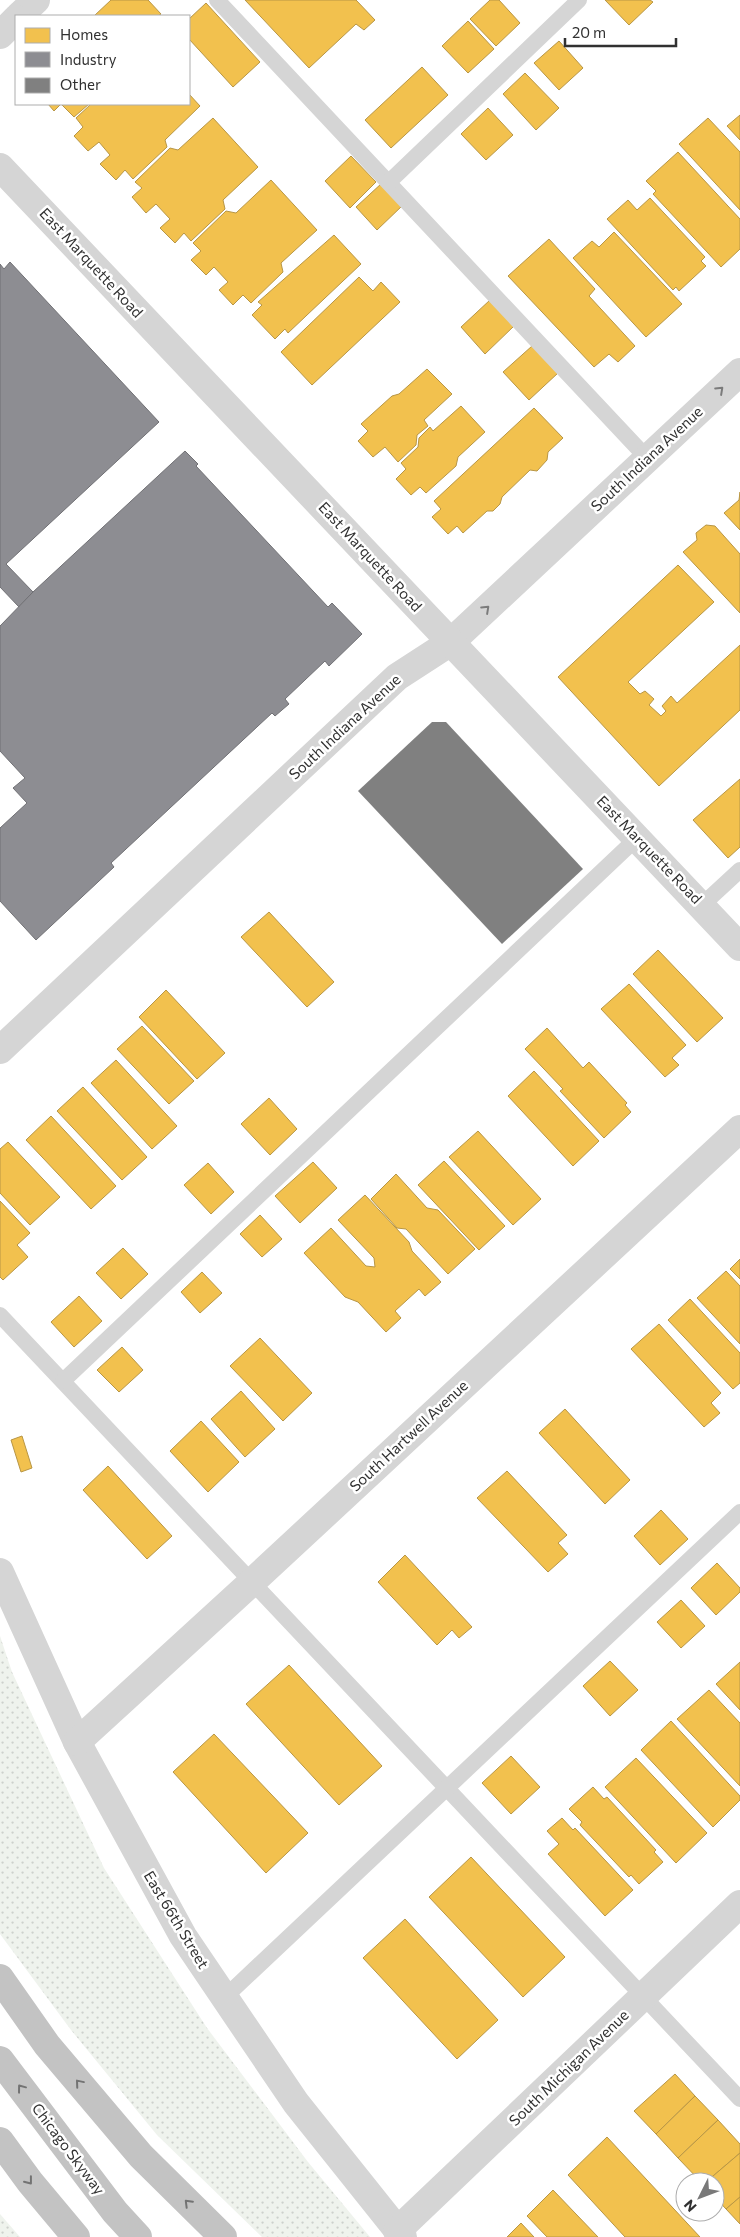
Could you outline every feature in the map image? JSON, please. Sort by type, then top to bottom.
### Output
[{"type":"highway","points":[[0,1978],[47,2045],[141,2156],[223,2237]]},
{"type":"highway","name":"Chicago Skyway","points":[[0,2060],[115,2212],[138,2237]]},
{"type":"highway","points":[[0,2141],[30,2182],[76,2237]]},
{"type":"street","points":[[20,15],[36,0]]},
{"type":"street","points":[[0,35],[15,20]]},
{"type":"street","name":"East Marquette Road","points":[[0,167],[740,946]]},
{"type":"street","name":"South Indiana Avenue","points":[[0,1050],[397,677],[451,642],[740,372]]},
{"type":"street","name":"South Hartwell Avenue","points":[[77,1742],[740,1129]]},
{"type":"street","name":"East 66th Street","points":[[0,1572],[77,1742],[184,1936],[296,2103],[400,2234]]},
{"type":"street","name":"South Michigan Avenue","points":[[400,2234],[740,1904]]},
{"type":"lane","points":[[217,0],[647,458]]},
{"type":"lane","points":[[388,182],[579,0]]},
{"type":"lane","points":[[63,1382],[637,838]]},
{"type":"lane","points":[[701,906],[740,870]]},
{"type":"lane","points":[[0,1315],[740,2099]]},
{"type":"lane","points":[[224,1998],[740,1512]]},
{"type":"shaded area","points":[[0,1636],[12,1672],[104,1868],[207,2028],[308,2162],[370,2237],[262,2237],[157,2135],[71,2030],[0,1934]]},
{"type":"shaded area","points":[[0,2214],[20,2237],[0,2237]]},
{"type":"building: Homes","points":[[111,0],[148,0],[161,14],[160,15],[95,15]]},
{"type":"building: Homes","points":[[245,0],[356,0],[375,20],[364,30],[356,24],[309,68]]},
{"type":"building: Homes","points":[[490,0],[499,0],[520,23],[496,46],[470,19]]},
{"type":"building: Homes","points":[[605,0],[650,0],[653,2],[629,25]]},
{"type":"building: Homes","points":[[206,3],[260,62],[233,87],[190,40],[190,18]]},
{"type":"building: Homes","points":[[468,21],[494,49],[468,73],[442,46]]},
{"type":"building: Homes","points":[[559,41],[583,68],[559,90],[534,63]]},
{"type":"building: Homes","points":[[422,67],[448,95],[391,148],[365,120]]},
{"type":"building: Homes","points":[[525,73],[559,108],[536,130],[503,94]]},
{"type":"building: Homes","points":[[190,95],[200,106],[165,140],[167,147],[133,179],[125,170],[116,180],[100,164],[110,155],[99,142],[88,151],[74,136],[83,127],[76,118],[90,105],[190,105]]},
{"type":"building: Homes","points":[[49,105],[60,105],[54,111]]},
{"type":"building: Homes","points":[[62,105],[88,105],[74,117]]},
{"type":"building: Homes","points":[[488,108],[513,135],[486,160],[461,134]]},
{"type":"building: Homes","points":[[740,115],[740,140],[727,126]]},
{"type":"building: Homes","points":[[213,118],[258,167],[223,200],[225,209],[191,241],[184,233],[175,243],[160,228],[170,219],[156,204],[146,213],[132,197],[142,188],[135,182],[170,148],[178,150]]},
{"type":"building: Homes","points":[[708,118],[740,152],[740,210],[679,144]]},
{"type":"building: Homes","points":[[678,152],[740,219],[740,249],[721,267],[653,194],[656,191],[646,181]]},
{"type":"building: Homes","points":[[351,156],[376,182],[350,208],[325,181]]},
{"type":"building: Homes","points":[[271,180],[317,230],[281,263],[283,272],[251,303],[243,295],[233,305],[219,290],[228,282],[214,267],[206,275],[191,260],[201,251],[193,243],[226,211],[236,213]]},
{"type":"building: Homes","points":[[382,183],[403,205],[377,230],[356,207]]},
{"type":"building: Homes","points":[[650,198],[705,257],[701,261],[706,266],[679,291],[676,287],[673,290],[607,219],[628,200],[637,210]]},
{"type":"building: Homes","points":[[614,232],[682,304],[646,337],[573,258],[592,241],[599,247]]},
{"type":"building: Homes","points":[[334,235],[361,264],[288,333],[285,329],[275,339],[252,315],[262,305],[258,302]]},
{"type":"building: Homes","points":[[549,239],[595,289],[589,296],[635,346],[618,362],[609,354],[594,367],[508,276]]},
{"type":"building: Homes","points":[[359,277],[373,291],[381,282],[400,302],[312,385],[281,352]]},
{"type":"building: Homes","points":[[490,300],[514,326],[485,354],[461,327]]},
{"type":"building: Homes","points":[[532,346],[558,373],[529,400],[503,372]]},
{"type":"building: Homes","points":[[427,369],[452,394],[424,420],[428,426],[417,435],[416,445],[398,462],[385,447],[373,457],[358,441],[368,431],[361,424],[392,396],[399,394]]},
{"type":"building: Homes","points":[[461,406],[485,432],[458,457],[456,466],[426,493],[420,487],[411,495],[396,479],[406,469],[401,463],[418,447],[419,438],[430,427],[433,431]]},
{"type":"building: Homes","points":[[534,408],[563,438],[548,452],[547,460],[537,471],[530,470],[502,497],[500,504],[493,511],[487,511],[463,533],[457,526],[448,534],[432,517],[441,509],[434,501]]},
{"type":"building: Homes","points":[[740,492],[740,530],[724,513],[739,500]]},
{"type":"building: Homes","points":[[706,525],[715,526],[740,554],[740,613],[683,552],[697,540],[696,533]]},
{"type":"building: Homes","points":[[678,565],[714,602],[628,682],[640,694],[645,691],[654,699],[649,705],[661,716],[666,711],[662,706],[671,696],[677,703],[740,645],[740,710],[659,786],[558,677]]},
{"type":"building: Homes","points":[[740,779],[740,847],[728,858],[693,820]]},
{"type":"building: Homes","points":[[269,912],[334,982],[307,1007],[241,937]]},
{"type":"building: Homes","points":[[658,950],[723,1018],[697,1042],[633,974]]},
{"type":"building: Homes","points":[[629,984],[686,1045],[672,1058],[679,1065],[665,1077],[601,1009]]},
{"type":"building: Homes","points":[[166,990],[225,1053],[197,1079],[139,1017]]},
{"type":"building: Homes","points":[[142,1026],[194,1081],[169,1104],[117,1049]]},
{"type":"building: Homes","points":[[547,1028],[583,1068],[589,1062],[627,1103],[625,1105],[631,1112],[604,1138],[560,1091],[563,1089],[525,1049]]},
{"type":"building: Homes","points":[[116,1060],[177,1126],[152,1149],[91,1083]]},
{"type":"building: Homes","points":[[534,1071],[599,1141],[573,1166],[508,1096]]},
{"type":"building: Homes","points":[[83,1087],[147,1157],[122,1180],[57,1111]]},
{"type":"building: Homes","points":[[269,1098],[297,1129],[270,1155],[241,1124]]},
{"type":"building: Homes","points":[[51,1116],[116,1186],[91,1209],[26,1140]]},
{"type":"building: Homes","points":[[478,1131],[541,1199],[513,1225],[449,1157]]},
{"type":"building: Homes","points":[[8,1142],[60,1197],[30,1225],[0,1193],[0,1149]]},
{"type":"building: Homes","points":[[444,1161],[505,1226],[479,1250],[418,1185]]},
{"type":"building: Homes","points":[[313,1162],[337,1188],[300,1223],[275,1196]]},
{"type":"building: Homes","points":[[208,1163],[234,1192],[211,1214],[184,1185]]},
{"type":"building: Homes","points":[[396,1174],[427,1208],[438,1210],[475,1249],[448,1274],[406,1229],[397,1228],[371,1199]]},
{"type":"building: Homes","points":[[365,1195],[409,1242],[412,1251],[441,1282],[425,1296],[419,1289],[395,1311],[401,1318],[386,1332],[358,1302],[345,1297],[304,1253],[331,1228],[366,1266],[375,1267],[374,1258],[338,1220]]},
{"type":"building: Homes","points":[[0,1201],[30,1233],[17,1245],[28,1257],[3,1280],[0,1277]]},
{"type":"building: Homes","points":[[260,1215],[282,1239],[262,1257],[240,1234]]},
{"type":"building: Homes","points":[[123,1248],[148,1274],[121,1299],[96,1273]]},
{"type":"building: Homes","points":[[740,1259],[740,1279],[730,1269]]},
{"type":"building: Homes","points":[[726,1271],[740,1286],[740,1344],[697,1298]]},
{"type":"building: Homes","points":[[202,1272],[222,1293],[200,1313],[181,1292]]},
{"type":"building: Homes","points":[[79,1296],[102,1321],[74,1347],[51,1322]]},
{"type":"building: Homes","points":[[690,1299],[740,1353],[740,1383],[733,1389],[668,1320]]},
{"type":"building: Homes","points":[[659,1324],[721,1393],[711,1403],[720,1413],[704,1427],[631,1349]]},
{"type":"building: Homes","points":[[260,1338],[312,1393],[283,1421],[230,1366]]},
{"type":"building: Homes","points":[[122,1347],[143,1370],[119,1392],[97,1370]]},
{"type":"building: Homes","points":[[241,1391],[275,1429],[245,1457],[211,1419]]},
{"type":"building: Homes","points":[[565,1409],[630,1480],[605,1504],[539,1433]]},
{"type":"building: Homes","points":[[201,1421],[239,1462],[208,1492],[170,1451]]},
{"type":"building: Homes","points":[[22,1436],[32,1468],[21,1472],[11,1440]]},
{"type":"building: Homes","points":[[108,1466],[172,1536],[147,1559],[83,1490]]},
{"type":"building: Homes","points":[[507,1471],[567,1535],[558,1543],[568,1554],[548,1572],[477,1498]]},
{"type":"building: Homes","points":[[661,1510],[688,1539],[660,1565],[634,1536]]},
{"type":"building: Homes","points":[[405,1555],[472,1627],[459,1638],[452,1630],[437,1645],[378,1582]]},
{"type":"building: Homes","points":[[717,1563],[740,1588],[740,1592],[716,1615],[691,1588]]},
{"type":"building: Homes","points":[[681,1600],[705,1626],[681,1648],[657,1622]]},
{"type":"building: Homes","points":[[610,1661],[638,1690],[610,1716],[583,1686]]},
{"type":"building: Homes","points":[[740,1662],[740,1710],[716,1684]]},
{"type":"building: Homes","points":[[289,1665],[382,1766],[339,1805],[246,1704]]},
{"type":"building: Homes","points":[[709,1690],[740,1723],[740,1786],[677,1719]]},
{"type":"building: Homes","points":[[671,1721],[740,1796],[740,1800],[713,1827],[641,1750]]},
{"type":"building: Homes","points":[[214,1734],[308,1833],[266,1873],[173,1772]]},
{"type":"building: Homes","points":[[511,1756],[540,1787],[511,1814],[482,1783]]},
{"type":"building: Homes","points":[[636,1758],[707,1833],[676,1863],[605,1787]]},
{"type":"building: Homes","points":[[593,1787],[604,1799],[607,1797],[656,1850],[654,1852],[663,1862],[639,1884],[631,1875],[629,1877],[580,1825],[582,1822],[569,1809]]},
{"type":"building: Homes","points":[[562,1818],[573,1830],[575,1828],[633,1890],[605,1916],[548,1854],[559,1844],[547,1831]]},
{"type":"building: Homes","points":[[471,1857],[565,1957],[523,1997],[429,1897]]},
{"type":"building: Homes","points":[[405,1919],[498,2020],[457,2059],[363,1958]]},
{"type":"building: Homes","points":[[675,2074],[695,2096],[656,2134],[634,2111]]},
{"type":"building: Homes","points":[[695,2096],[718,2120],[678,2158],[656,2134]]},
{"type":"building: Homes","points":[[718,2120],[740,2144],[740,2153],[718,2172],[691,2172],[678,2158]]},
{"type":"building: Homes","points":[[607,2137],[675,2210],[675,2222],[686,2222],[700,2237],[625,2237],[568,2175]]},
{"type":"building: Homes","points":[[740,2153],[740,2197],[726,2209],[725,2172],[718,2172]]},
{"type":"building: Homes","points":[[553,2190],[598,2237],[547,2237],[527,2216]]},
{"type":"building: Homes","points":[[740,2197],[740,2224],[726,2209]]},
{"type":"building: Homes","points":[[521,2223],[534,2237],[507,2237]]},
{"type":"building: Industry","points":[[10,262],[159,422],[6,564],[33,592],[19,607],[0,587],[0,264],[4,269]]},
{"type":"building: Industry","points":[[185,451],[198,464],[196,466],[328,607],[332,603],[362,634],[329,666],[325,661],[285,699],[289,704],[275,716],[272,713],[111,863],[114,867],[36,940],[0,901],[0,828],[27,803],[13,788],[25,778],[0,751],[0,626],[33,592]]},
{"type":"building: Other","points":[[432,722],[446,722],[583,869],[502,944],[358,791]]}]
